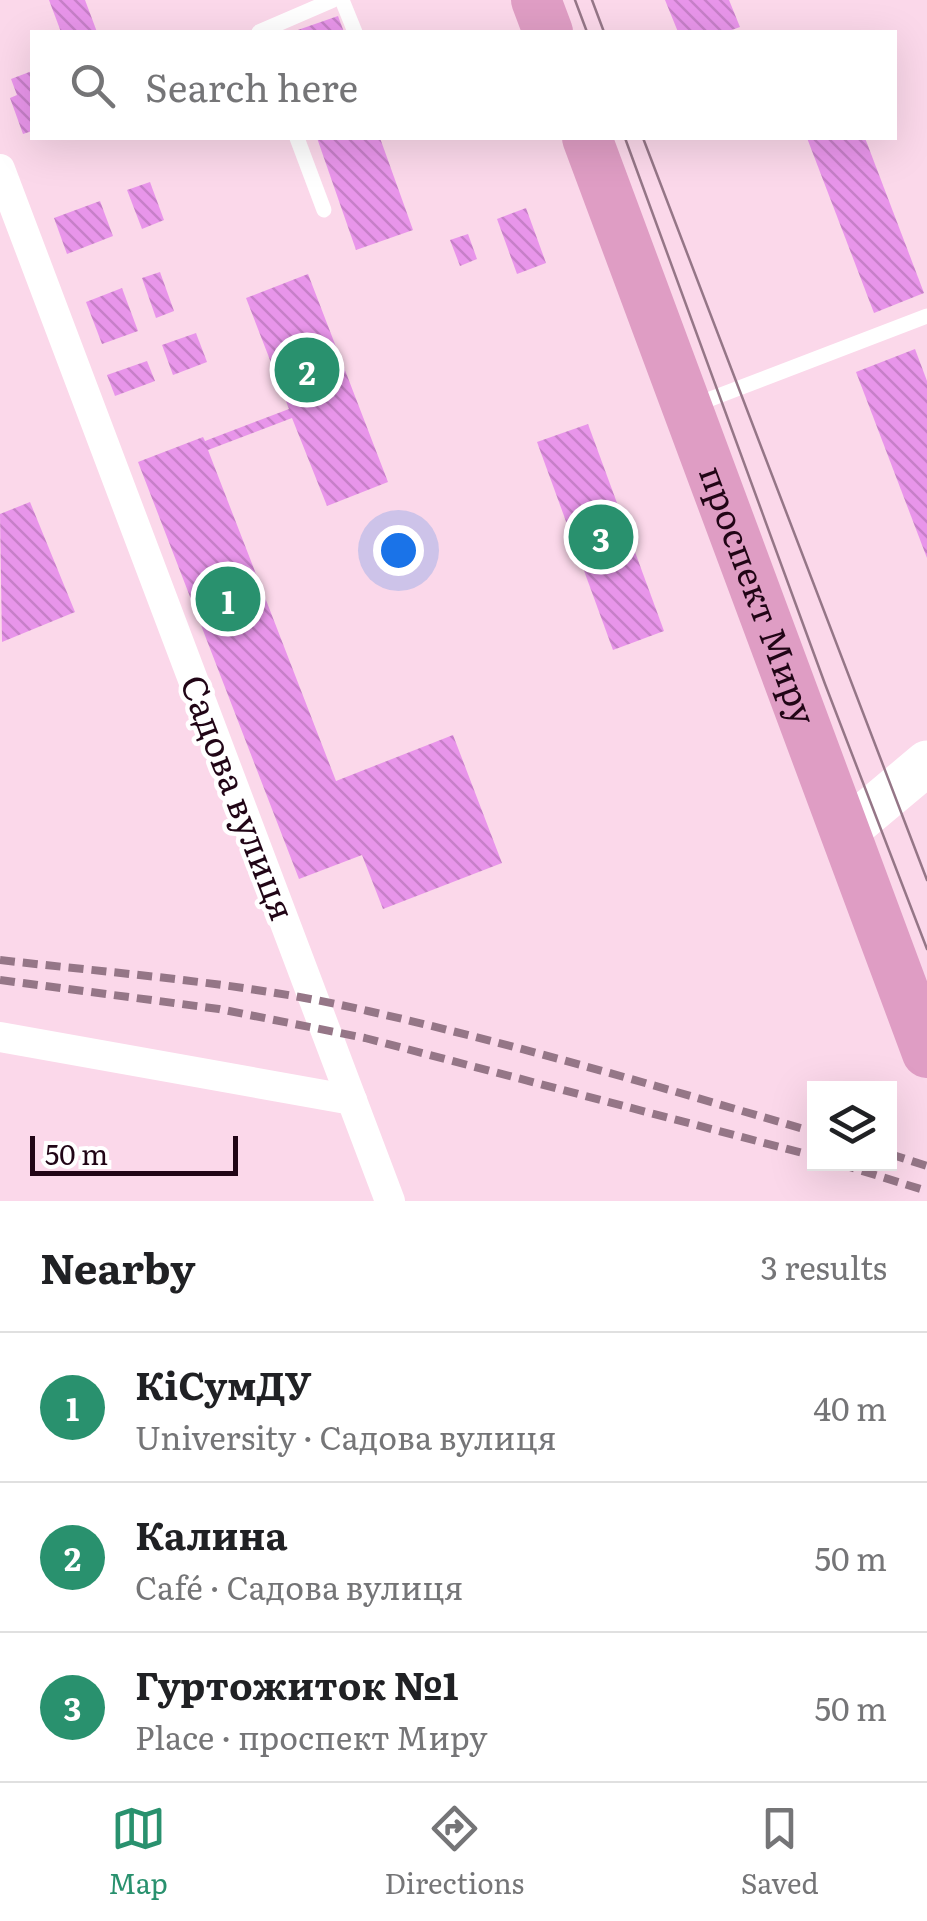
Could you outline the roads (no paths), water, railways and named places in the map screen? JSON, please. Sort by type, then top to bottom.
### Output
[{"type":"main road","points":[[536,0],[547,30]]},
{"type":"main road","name":"проспект Миру","points":[[588,140],[927,1052]]},
{"type":"main road","points":[[846,831],[927,764]]},
{"type":"street","name":"Садова вулиця","points":[[0,169],[390,1201]]},
{"type":"street","points":[[0,1037],[352,1100]]},
{"type":"lane","points":[[264,30],[333,0]]},
{"type":"lane","points":[[342,0],[354,30]]},
{"type":"lane","points":[[299,140],[324,210]]},
{"type":"lane","points":[[688,407],[927,316]]},
{"type":"tram line","points":[[575,0],[586,30]]},
{"type":"tram line","points":[[592,0],[603,30]]},
{"type":"tram line","points":[[626,140],[825,684],[927,949]]},
{"type":"tram line","points":[[644,140],[927,880]]},
{"type":"railway","points":[[0,960],[185,980],[323,1001],[536,1053],[807,1130]]},
{"type":"railway","points":[[0,980],[219,1009],[365,1038],[807,1154]]},
{"type":"railway","points":[[897,1156],[927,1166]]},
{"type":"railway","points":[[863,1171],[927,1191]]},
{"type":"place","name":"Калина","points":[[307,370]]},
{"type":"place","name":"Гуртожиток №1","points":[[601,537]]},
{"type":"place","name":"КіСумДУ","points":[[228,599]]}]
